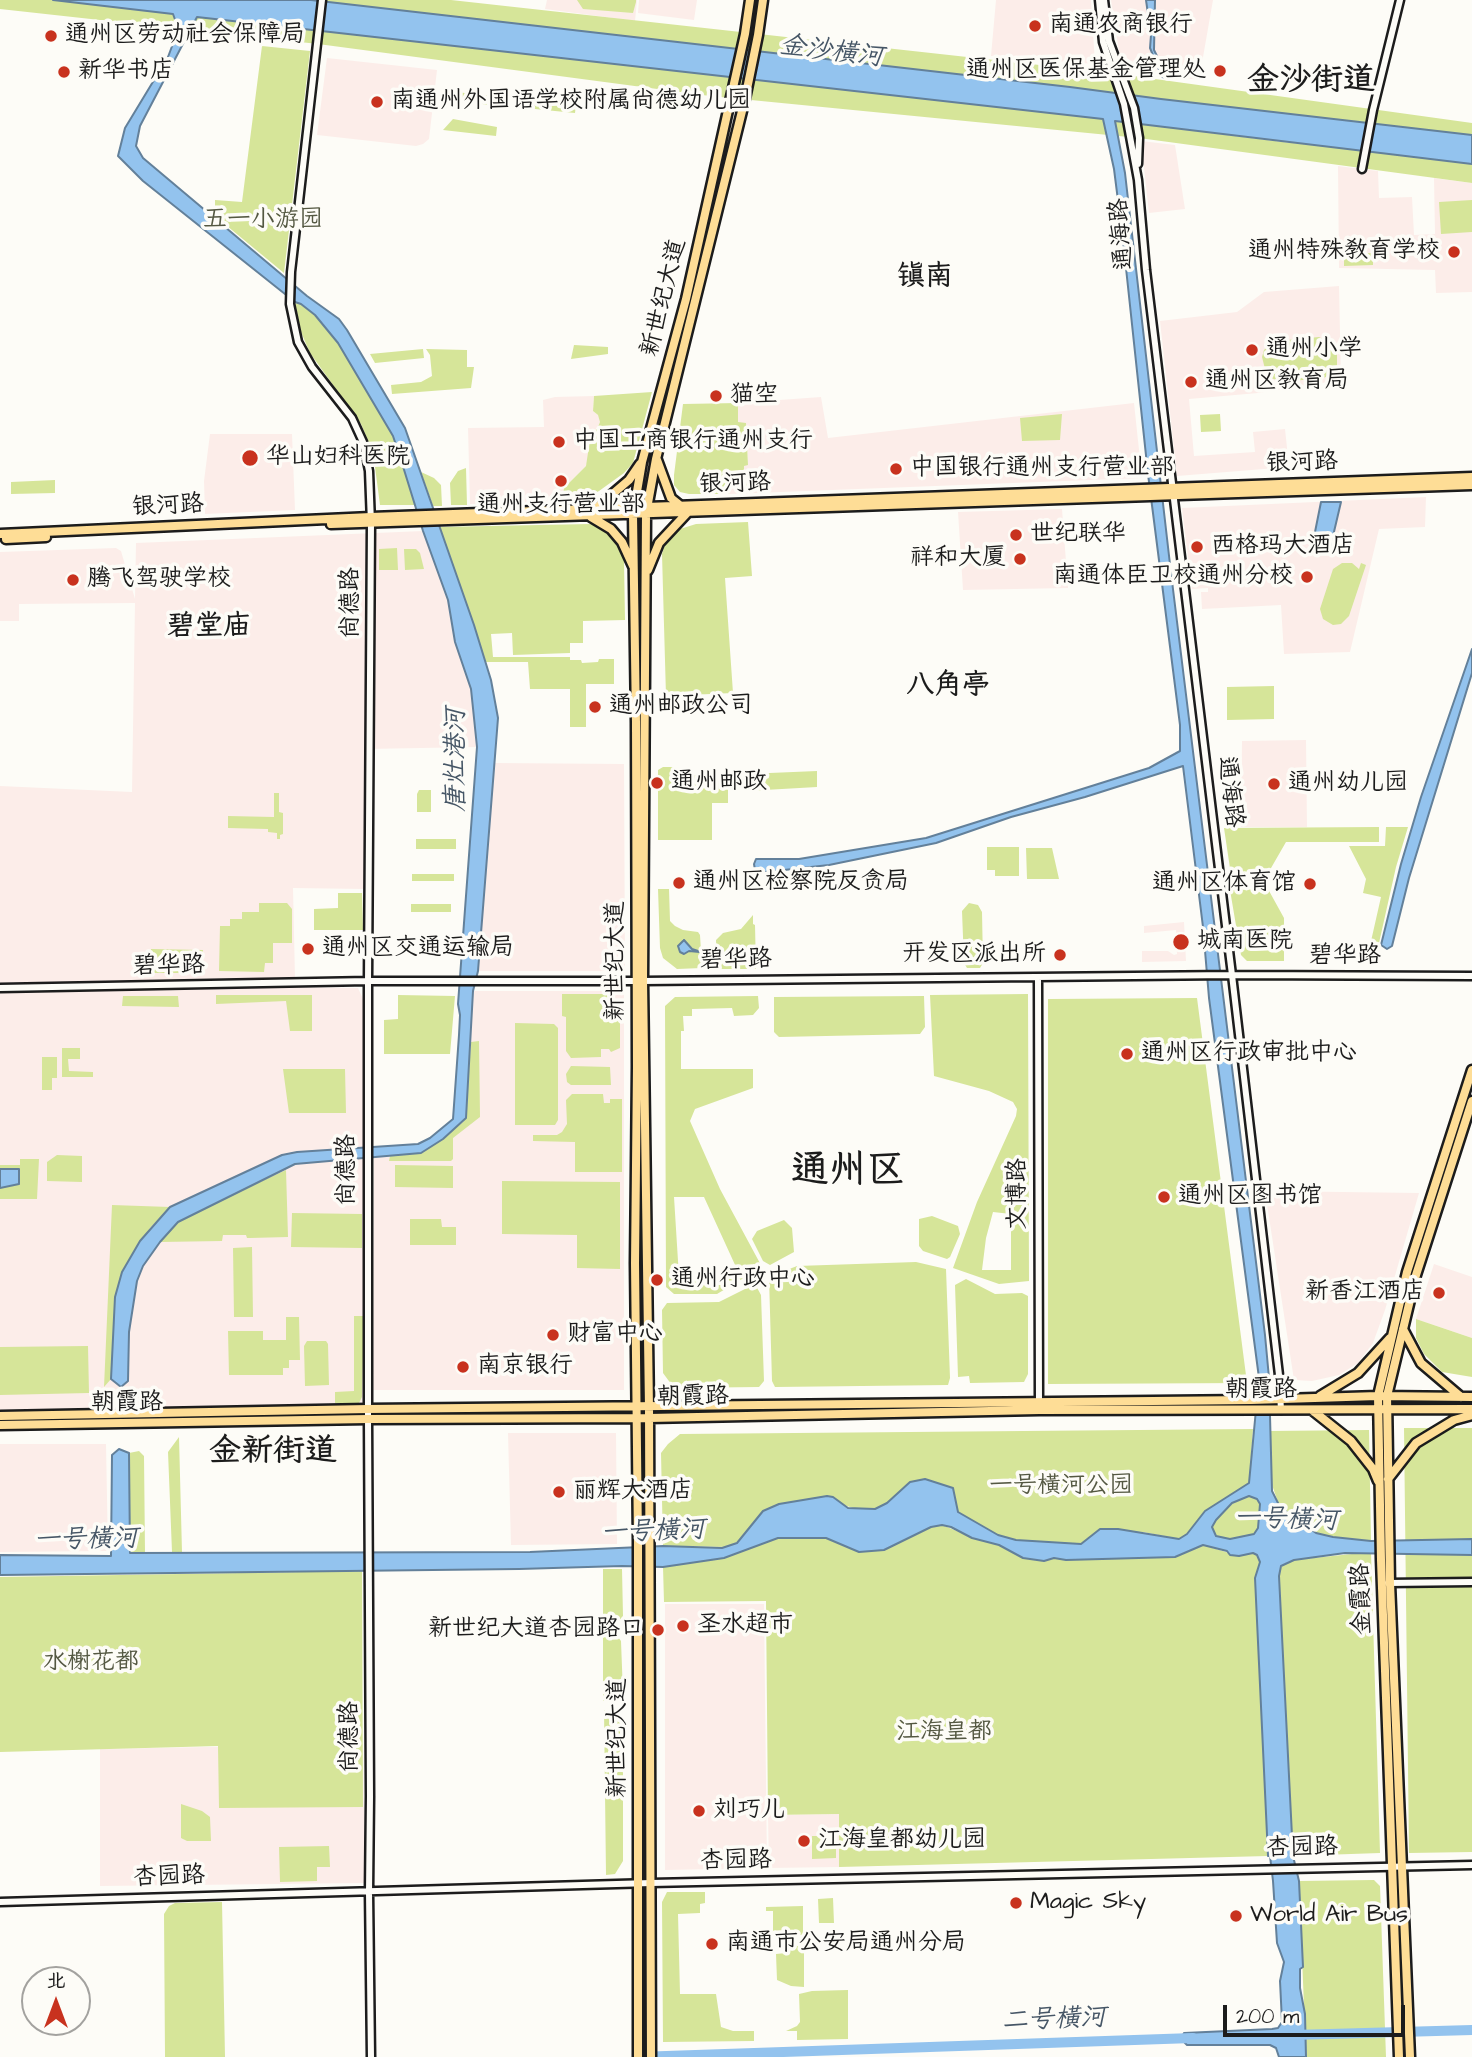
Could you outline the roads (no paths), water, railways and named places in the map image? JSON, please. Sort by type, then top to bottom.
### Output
[{"type":"main road","name":"新世纪大道","points":[[650,2057],[649,1408],[639,981],[634,511],[642,462],[686,299],[745,34],[750,0]]},
{"type":"main road","name":"新世纪大道","points":[[638,2057],[639,981],[647,511],[656,459],[745,99],[763,0]]},
{"type":"main road","points":[[646,576],[659,543],[684,509],[671,498],[656,459]]},
{"type":"main road","points":[[635,570],[622,542],[593,513],[629,480],[642,462]]},
{"type":"main road","name":"银河路","points":[[0,536],[415,518],[1134,494],[1472,477]]},
{"type":"main road","name":"银河路","points":[[1173,492],[1472,485]]},
{"type":"main road","name":"金霞路","points":[[1385,1562],[1389,1528],[1382,1396],[1392,1336],[1425,1213],[1472,1070]]},
{"type":"main road","name":"金霞路","points":[[1382,1396],[1423,1252],[1472,1101]]},
{"type":"main road","points":[[1403,1329],[1422,1363],[1461,1397]]},
{"type":"main road","points":[[1318,1398],[1358,1373],[1392,1336]]},
{"type":"main road","name":"朝霞路","points":[[0,1425],[649,1418],[1382,1396],[1472,1397]]},
{"type":"main road","name":"朝霞路","points":[[0,1416],[368,1409],[1039,1406],[1252,1410],[1472,1409]]},
{"type":"main road","points":[[1312,1410],[1351,1441],[1373,1469],[1379,1485]]},
{"type":"main road","name":"金霞路","points":[[1383,1410],[1379,1485],[1380,1536],[1386,1583],[1396,1867],[1399,2057]]},
{"type":"main road","points":[[1388,1479],[1416,1443],[1454,1420],[1472,1415]]},
{"type":"main road","name":"金霞路","points":[[1396,1867],[1410,2057]]},
{"type":"street","name":"尚德路","points":[[322,0],[291,272],[290,304],[298,342],[312,367],[352,418],[363,442],[369,471],[368,1575],[372,2057]]},
{"type":"street","name":"通海路","points":[[1102,0],[1103,42],[1124,104],[1138,180],[1146,270],[1232,975],[1277,1410]]},
{"type":"street","name":"通海路","points":[[1102,0],[1109,41],[1134,108],[1139,138],[1138,180]]},
{"type":"street","points":[[1362,169],[1373,110],[1400,0]]},
{"type":"street","name":"碧华路","points":[[0,988],[368,981],[1472,976]]},
{"type":"street","name":"文博路","points":[[1038,978],[1039,1406]]},
{"type":"street","points":[[1386,1583],[1472,1582]]},
{"type":"street","name":"杏园路","points":[[0,1902],[651,1883],[1472,1865]]},
{"type":"water","name":"一号横河","points":[[53,0],[311,0],[1472,135],[1472,164],[1115,121],[1125,173],[1171,573],[1265,1335],[1272,1491],[1279,1505],[1316,1533],[1371,1541],[1472,1539],[1472,1555],[1345,1553],[1294,1560],[1281,1566],[1279,1576],[1293,1856],[1299,1881],[1303,1967],[1300,1969],[1300,1988],[1305,2014],[1306,2057],[1279,2057],[1276,2048],[1270,2045],[1187,2045],[1181,2039],[1184,2033],[1272,2029],[1278,2028],[1282,2022],[1280,1981],[1284,1962],[1277,1943],[1273,1881],[1268,1856],[1255,1578],[1260,1562],[1253,1553],[1230,1555],[1227,1551],[1203,1545],[1175,1557],[1054,1558],[1044,1561],[1023,1558],[999,1545],[972,1538],[942,1525],[931,1527],[884,1550],[859,1552],[826,1538],[778,1538],[724,1558],[663,1567],[0,1575],[0,1555],[111,1556],[112,1455],[119,1449],[129,1453],[130,1553],[530,1552],[663,1546],[722,1548],[737,1543],[763,1511],[779,1504],[827,1496],[833,1497],[848,1508],[875,1509],[887,1503],[910,1482],[925,1479],[953,1488],[958,1512],[998,1535],[1016,1540],[1081,1544],[1100,1529],[1118,1529],[1179,1539],[1187,1534],[1205,1511],[1249,1483],[1259,1378],[1209,998],[1183,766],[1011,817],[936,843],[829,865],[766,872],[755,870],[754,864],[756,859],[799,859],[926,838],[1149,768],[1180,751],[1180,725],[1148,474],[1123,240],[1114,169],[1103,119],[197,17],[140,126],[136,146],[143,158],[307,296],[339,319],[347,330],[405,428],[474,625],[491,680],[498,718],[478,971],[473,991],[466,1118],[443,1139],[421,1153],[295,1164],[178,1222],[143,1266],[137,1281],[129,1332],[128,1381],[121,1387],[111,1379],[115,1297],[122,1272],[140,1241],[170,1207],[282,1155],[418,1144],[453,1119],[460,1015],[458,1004],[477,747],[471,689],[455,642],[448,600],[393,436],[338,343],[315,315],[143,181],[118,156],[125,128],[168,57],[177,25],[173,14]],"holes":[[[1249,1496],[1257,1499],[1260,1504],[1258,1528],[1254,1534],[1230,1539],[1216,1536],[1212,1527],[1232,1503]]]},
{"type":"water","points":[[1146,0],[1155,0],[1154,50],[1168,78],[1162,77],[1150,48]]},
{"type":"water","points":[[1321,502],[1341,502],[1329,553],[1311,552]]},
{"type":"water","points":[[1472,649],[1472,673],[1409,878],[1392,946],[1387,949],[1381,945],[1401,864]]},
{"type":"water","points":[[684,940],[692,949],[698,951],[733,954],[740,947],[744,956],[739,960],[721,954],[689,951],[684,954],[678,946]]},
{"type":"water","points":[[0,1169],[19,1169],[19,1184],[0,1188]]},
{"type":"waterway","name":"二号横河","points":[[1293,2035],[1472,2030]]},
{"type":"waterway","name":"二号横河","points":[[637,2057],[1193,2038]]},
{"type":"place","name":"南通农商银行","points":[[1035,26]]},
{"type":"place","name":"通州区劳动社会保障局","points":[[51,36]]},
{"type":"place","name":"通州区医保基金管理处","points":[[1220,71]]},
{"type":"place","name":"新华书店","points":[[64,72]]},
{"type":"place","name":"南通州外国语学校附属尚德幼儿园","points":[[377,102]]},
{"type":"place","name":"通州特殊教育学校","points":[[1454,252]]},
{"type":"place","name":"通州小学","points":[[1252,350]]},
{"type":"place","name":"通州区教育局","points":[[1191,382]]},
{"type":"place","name":"猫空","points":[[716,396]]},
{"type":"place","name":"中国工商银行通州支行","points":[[559,442]]},
{"type":"place","name":"华山妇科医院","points":[[250,458]]},
{"type":"place","name":"中国银行通州支行营业部","points":[[896,469]]},
{"type":"place","name":"通州支行营业部","points":[[561,481]]},
{"type":"place","name":"世纪联华","points":[[1016,535]]},
{"type":"place","name":"西格玛大酒店","points":[[1197,547]]},
{"type":"place","name":"祥和大厦","points":[[1020,559]]},
{"type":"place","name":"南通体臣卫校通州分校","points":[[1307,577]]},
{"type":"place","name":"腾飞驾驶学校","points":[[73,580]]},
{"type":"place","name":"通州邮政公司","points":[[595,707]]},
{"type":"place","name":"通州邮政","points":[[657,783]]},
{"type":"place","name":"通州幼儿园","points":[[1274,784]]},
{"type":"place","name":"通州区检察院反贪局","points":[[679,883]]},
{"type":"place","name":"通州区体育馆","points":[[1310,884]]},
{"type":"place","name":"城南医院","points":[[1181,942]]},
{"type":"place","name":"通州区交通运输局","points":[[308,949]]},
{"type":"place","name":"开发区派出所","points":[[1060,955]]},
{"type":"place","name":"通州区行政审批中心","points":[[1127,1054]]},
{"type":"place","name":"通州区图书馆","points":[[1164,1197]]},
{"type":"place","name":"通州行政中心","points":[[657,1280]]},
{"type":"place","name":"新香江酒店","points":[[1439,1293]]},
{"type":"place","name":"财富中心","points":[[553,1335]]},
{"type":"place","name":"南京银行","points":[[463,1367]]},
{"type":"place","name":"丽辉大酒店","points":[[559,1492]]},
{"type":"place","name":"圣水超市","points":[[683,1626]]},
{"type":"place","name":"新世纪大道杏园路口","points":[[658,1630]]},
{"type":"place","name":"刘巧儿","points":[[699,1811]]},
{"type":"place","name":"江海皇都幼儿园","points":[[804,1841]]},
{"type":"place","name":"Magic Sky","points":[[1016,1903]]},
{"type":"place","name":"World Air Bus","points":[[1236,1916]]},
{"type":"place","name":"南通市公安局通州分局","points":[[712,1944]]},
{"type":"district","name":"金沙街道","points":[[1311,82]]},
{"type":"district","name":"镇南","points":[[925,278]]},
{"type":"district","name":"碧堂庙","points":[[209,628]]},
{"type":"district","name":"八角亭","points":[[948,687]]},
{"type":"district","name":"通州区","points":[[848,1173]]},
{"type":"district","name":"金新街道","points":[[273,1453]]},
{"type":"water label","name":"金沙横河","points":[[831,53]]},
{"type":"water label","name":"唐灶港河","points":[[458,760]]},
{"type":"park label","name":"五一小游园","points":[[263,221]]},
{"type":"park label","name":"一号横河公园","points":[[1061,1487]]},
{"type":"park label","name":"水榭花都","points":[[91,1663]]},
{"type":"park label","name":"江海皇都","points":[[944,1733]]}]
